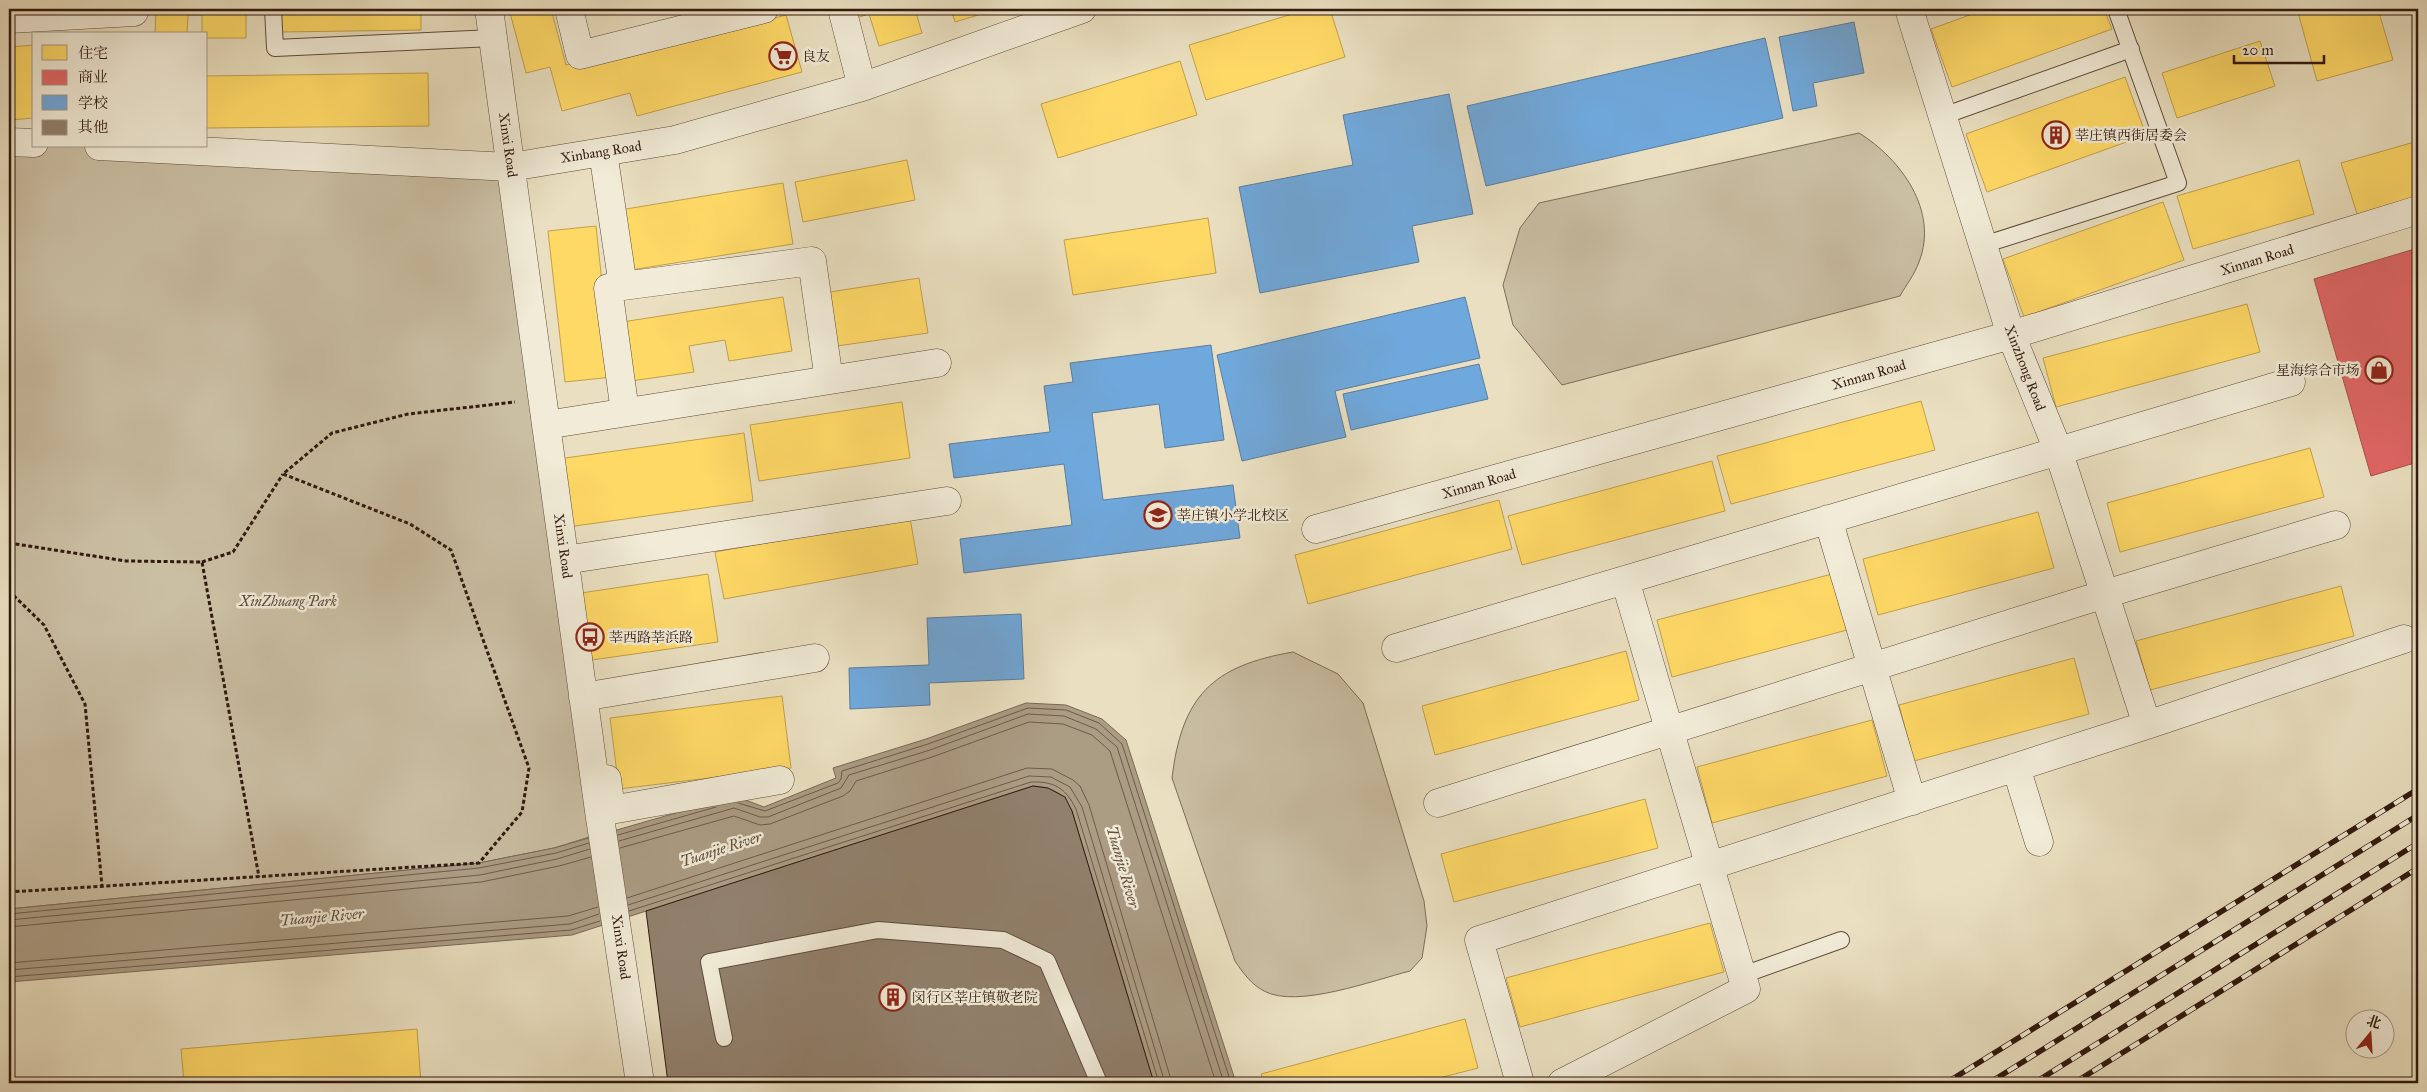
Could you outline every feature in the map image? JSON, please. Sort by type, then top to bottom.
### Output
[{"type":"street","name":"Xinxi Road","points":[[489,9],[599,811],[640,1083]]},
{"type":"street","points":[[569,9],[580,55],[764,9]]},
{"type":"street","points":[[842,9],[862,87]]},
{"type":"street","name":"Xinbang Road","points":[[138,148],[511,167],[674,140],[862,87],[1082,9]]},
{"type":"street","name":"Xinzhong Road","points":[[1909,9],[2011,335],[2058,450],[2147,725]]},
{"type":"street","points":[[9,19],[134,12]]},
{"type":"street","points":[[9,142],[32,143]]},
{"type":"street","points":[[603,152],[623,286]]},
{"type":"street","name":"Xinnan Road","points":[[1316,529],[2011,335],[2418,210]]},
{"type":"street","points":[[625,412],[608,288],[812,261],[829,380]]},
{"type":"street","points":[[545,412],[625,412],[937,363]]},
{"type":"street","points":[[1396,648],[2291,382]]},
{"type":"street","points":[[564,560],[947,501]]},
{"type":"street","points":[[1828,519],[1912,801]]},
{"type":"street","points":[[1438,803],[2105,594],[2336,525]]},
{"type":"street","points":[[1562,1083],[1746,988],[1625,580]]},
{"type":"street","points":[[1520,1083],[1479,940],[2147,725],[2404,639]]},
{"type":"street","points":[[583,697],[815,658]]},
{"type":"street","points":[[590,744],[605,762],[611,810],[780,780]]},
{"type":"street","points":[[2016,767],[2039,842]]},
{"type":"lane","points":[[273,9],[275,48],[493,38]]},
{"type":"lane","points":[[1983,245],[2178,183],[2116,9]]},
{"type":"lane","points":[[1943,116],[2130,49]]},
{"type":"lane","points":[[724,1038],[709,962],[878,930],[1002,940],[1047,961],[1099,1083]]},
{"type":"lane","points":[[1742,975],[1841,940]]},
{"type":"path","points":[[9,543],[126,561],[202,562],[233,552],[283,474],[332,433],[408,414],[545,412]]},
{"type":"path","points":[[9,892],[479,863],[522,812],[529,768],[451,550],[410,524],[283,474]]},
{"type":"path","points":[[202,562],[259,877]]},
{"type":"path","points":[[9,591],[44,625],[85,704],[102,886]]},
{"type":"green space","points":[[1859,133],[1889,157],[1902,172],[1920,206],[1924,224],[1924,243],[1919,262],[1900,296],[1562,385],[1513,325],[1503,285],[1520,228],[1539,203]]},
{"type":"green space","name":"XinZhuang Park","points":[[9,142],[32,146],[32,148],[138,148],[511,167],[602,833],[554,848],[479,863],[9,909]]},
{"type":"green space","points":[[1293,652],[1338,674],[1363,703],[1424,901],[1427,926],[1422,958],[1410,971],[1336,991],[1296,997],[1278,996],[1264,991],[1248,978],[1235,961],[1172,778],[1184,726],[1193,706],[1206,690],[1222,676],[1241,666]]},
{"type":"water","name":"Tuanjie River","points":[[1026,703],[1066,705],[1102,719],[1126,740],[1236,1083],[1154,1083],[1072,811],[1065,799],[1057,792],[1033,786],[572,935],[9,982],[9,909],[479,863],[554,848],[735,796],[764,807],[836,778],[833,768],[926,739]]},
{"type":"building: 住宅","points":[[156,9],[246,9],[246,38],[208,38],[208,32],[202,32],[202,15],[188,15],[187,32],[155,32]]},
{"type":"building: 住宅","points":[[280,9],[421,9],[421,30],[281,32]]},
{"type":"building: 住宅","points":[[509,9],[551,9],[566,65],[624,50],[626,58],[786,15],[802,72],[637,116],[630,93],[562,111],[550,67],[526,73]]},
{"type":"building: 住宅","points":[[854,9],[915,9],[922,33],[879,46],[869,14],[856,18]]},
{"type":"building: 住宅","points":[[951,9],[998,9],[955,22]]},
{"type":"building: 住宅","points":[[1309,9],[1330,9],[1345,57],[1206,100],[1189,45]]},
{"type":"building: 住宅","points":[[1986,9],[2104,9],[2112,29],[1952,87],[1931,29]]},
{"type":"building: 住宅","points":[[2297,9],[2378,9],[2393,60],[2317,81]]},
{"type":"building: 住宅","points":[[2260,41],[2275,86],[2177,118],[2162,73]]},
{"type":"building: 住宅","points":[[32,45],[32,118],[9,120],[9,47]]},
{"type":"building: 住宅","points":[[1180,61],[1197,115],[1058,158],[1041,104]]},
{"type":"building: 住宅","points":[[428,73],[429,126],[208,128],[208,76]]},
{"type":"building: 住宅","name":"莘庄镇西街居委会","points":[[2125,77],[2146,135],[1987,192],[1966,134]]},
{"type":"building: 住宅","points":[[2418,141],[2418,199],[2358,217],[2341,163]]},
{"type":"building: 住宅","points":[[907,160],[915,200],[803,222],[795,182]]},
{"type":"building: 住宅","points":[[2299,160],[2314,214],[2193,249],[2177,196]]},
{"type":"building: 住宅","points":[[783,183],[793,244],[631,270],[620,210]]},
{"type":"building: 住宅","points":[[2163,202],[2184,260],[2024,317],[2003,259]]},
{"type":"building: 住宅","points":[[1208,218],[1216,273],[1073,295],[1064,240]]},
{"type":"building: 住宅","points":[[596,226],[612,377],[565,382],[548,231]]},
{"type":"building: 住宅","points":[[919,278],[928,333],[837,346],[830,292]]},
{"type":"building: 住宅","points":[[783,297],[792,351],[729,361],[725,340],[689,346],[694,372],[631,381],[622,322]]},
{"type":"building: 住宅","points":[[2247,304],[2260,352],[2056,407],[2043,358]]},
{"type":"building: 住宅","points":[[1921,401],[1935,450],[1731,504],[1717,456]]},
{"type":"building: 住宅","points":[[902,402],[910,458],[759,481],[750,425]]},
{"type":"building: 住宅","points":[[744,433],[753,501],[568,527],[558,459]]},
{"type":"building: 住宅","points":[[2310,448],[2324,497],[2120,552],[2107,503]]},
{"type":"building: 住宅","points":[[1712,461],[1725,511],[1522,565],[1508,516]]},
{"type":"building: 住宅","points":[[1499,500],[1512,549],[1308,604],[1295,555]]},
{"type":"building: 住宅","points":[[2038,512],[2054,568],[1878,615],[1863,559]]},
{"type":"building: 住宅","points":[[910,518],[918,564],[724,599],[715,552]]},
{"type":"building: 住宅","points":[[708,574],[718,642],[592,660],[581,593]]},
{"type":"building: 住宅","points":[[1832,574],[1847,630],[1672,677],[1657,620]]},
{"type":"building: 住宅","points":[[2341,586],[2354,636],[2150,690],[2136,641]]},
{"type":"building: 住宅","points":[[1626,651],[1639,700],[1435,755],[1422,706]]},
{"type":"building: 住宅","points":[[2074,658],[2089,714],[1914,761],[1899,705]]},
{"type":"building: 住宅","points":[[782,696],[791,768],[619,789],[610,718]]},
{"type":"building: 住宅","points":[[1872,720],[1887,776],[1712,823],[1697,767]]},
{"type":"building: 住宅","points":[[1645,799],[1658,848],[1454,902],[1441,854]]},
{"type":"building: 住宅","points":[[1710,923],[1724,972],[1520,1027],[1506,978]]},
{"type":"building: 住宅","points":[[1465,1019],[1478,1068],[1420,1083],[1264,1083],[1261,1074]]},
{"type":"building: 住宅","points":[[417,1029],[421,1083],[184,1083],[181,1049]]},
{"type":"building: 商业","name":"星海综合市场","points":[[2418,248],[2418,462],[2371,476],[2314,279]]},
{"type":"building: 学校","points":[[1854,22],[1864,73],[1813,83],[1817,106],[1793,111],[1779,37]]},
{"type":"building: 学校","points":[[1765,38],[1783,118],[1486,186],[1467,106]]},
{"type":"building: 学校","points":[[1449,94],[1473,214],[1412,226],[1419,262],[1260,293],[1239,187],[1353,165],[1343,115]]},
{"type":"building: 学校","points":[[1465,297],[1480,358],[1335,391],[1346,437],[1242,461],[1217,355]]},
{"type":"building: 学校","points":[[1211,345],[1224,440],[1165,448],[1159,404],[1092,413],[1103,500],[1233,485],[1240,538],[964,573],[960,539],[1072,525],[1064,464],[954,478],[949,444],[1050,432],[1044,386],[1073,382],[1070,363]]},
{"type":"building: 学校","points":[[1479,364],[1488,399],[1351,430],[1343,394]]},
{"type":"building: 学校","points":[[1021,614],[1024,679],[929,683],[930,705],[850,709],[849,668],[929,665],[927,618]]},
{"type":"building: 其他","name":"闵行区莘庄镇敬老院","points":[[1033,786],[1048,788],[1065,797],[1072,811],[1154,1083],[668,1083],[646,911]]},
{"type":"railway","points":[[1946,1083],[2418,789]]},
{"type":"railway","points":[[1989,1083],[2418,815]]},
{"type":"railway","points":[[2034,1083],[2418,843]]},
{"type":"railway","points":[[2074,1083],[2418,868]]},
{"type":"place","name":"良友","points":[[783,56]]},
{"type":"place","name":"莘庄镇西街居委会","points":[[2056,135]]},
{"type":"place","name":"星海综合市场","points":[[2379,370]]},
{"type":"place","name":"莘庄镇小学北校区","points":[[1158,515]]},
{"type":"place","name":"莘西路莘浜路","points":[[590,637]]},
{"type":"place","name":"闵行区莘庄镇敬老院","points":[[893,997]]}]
